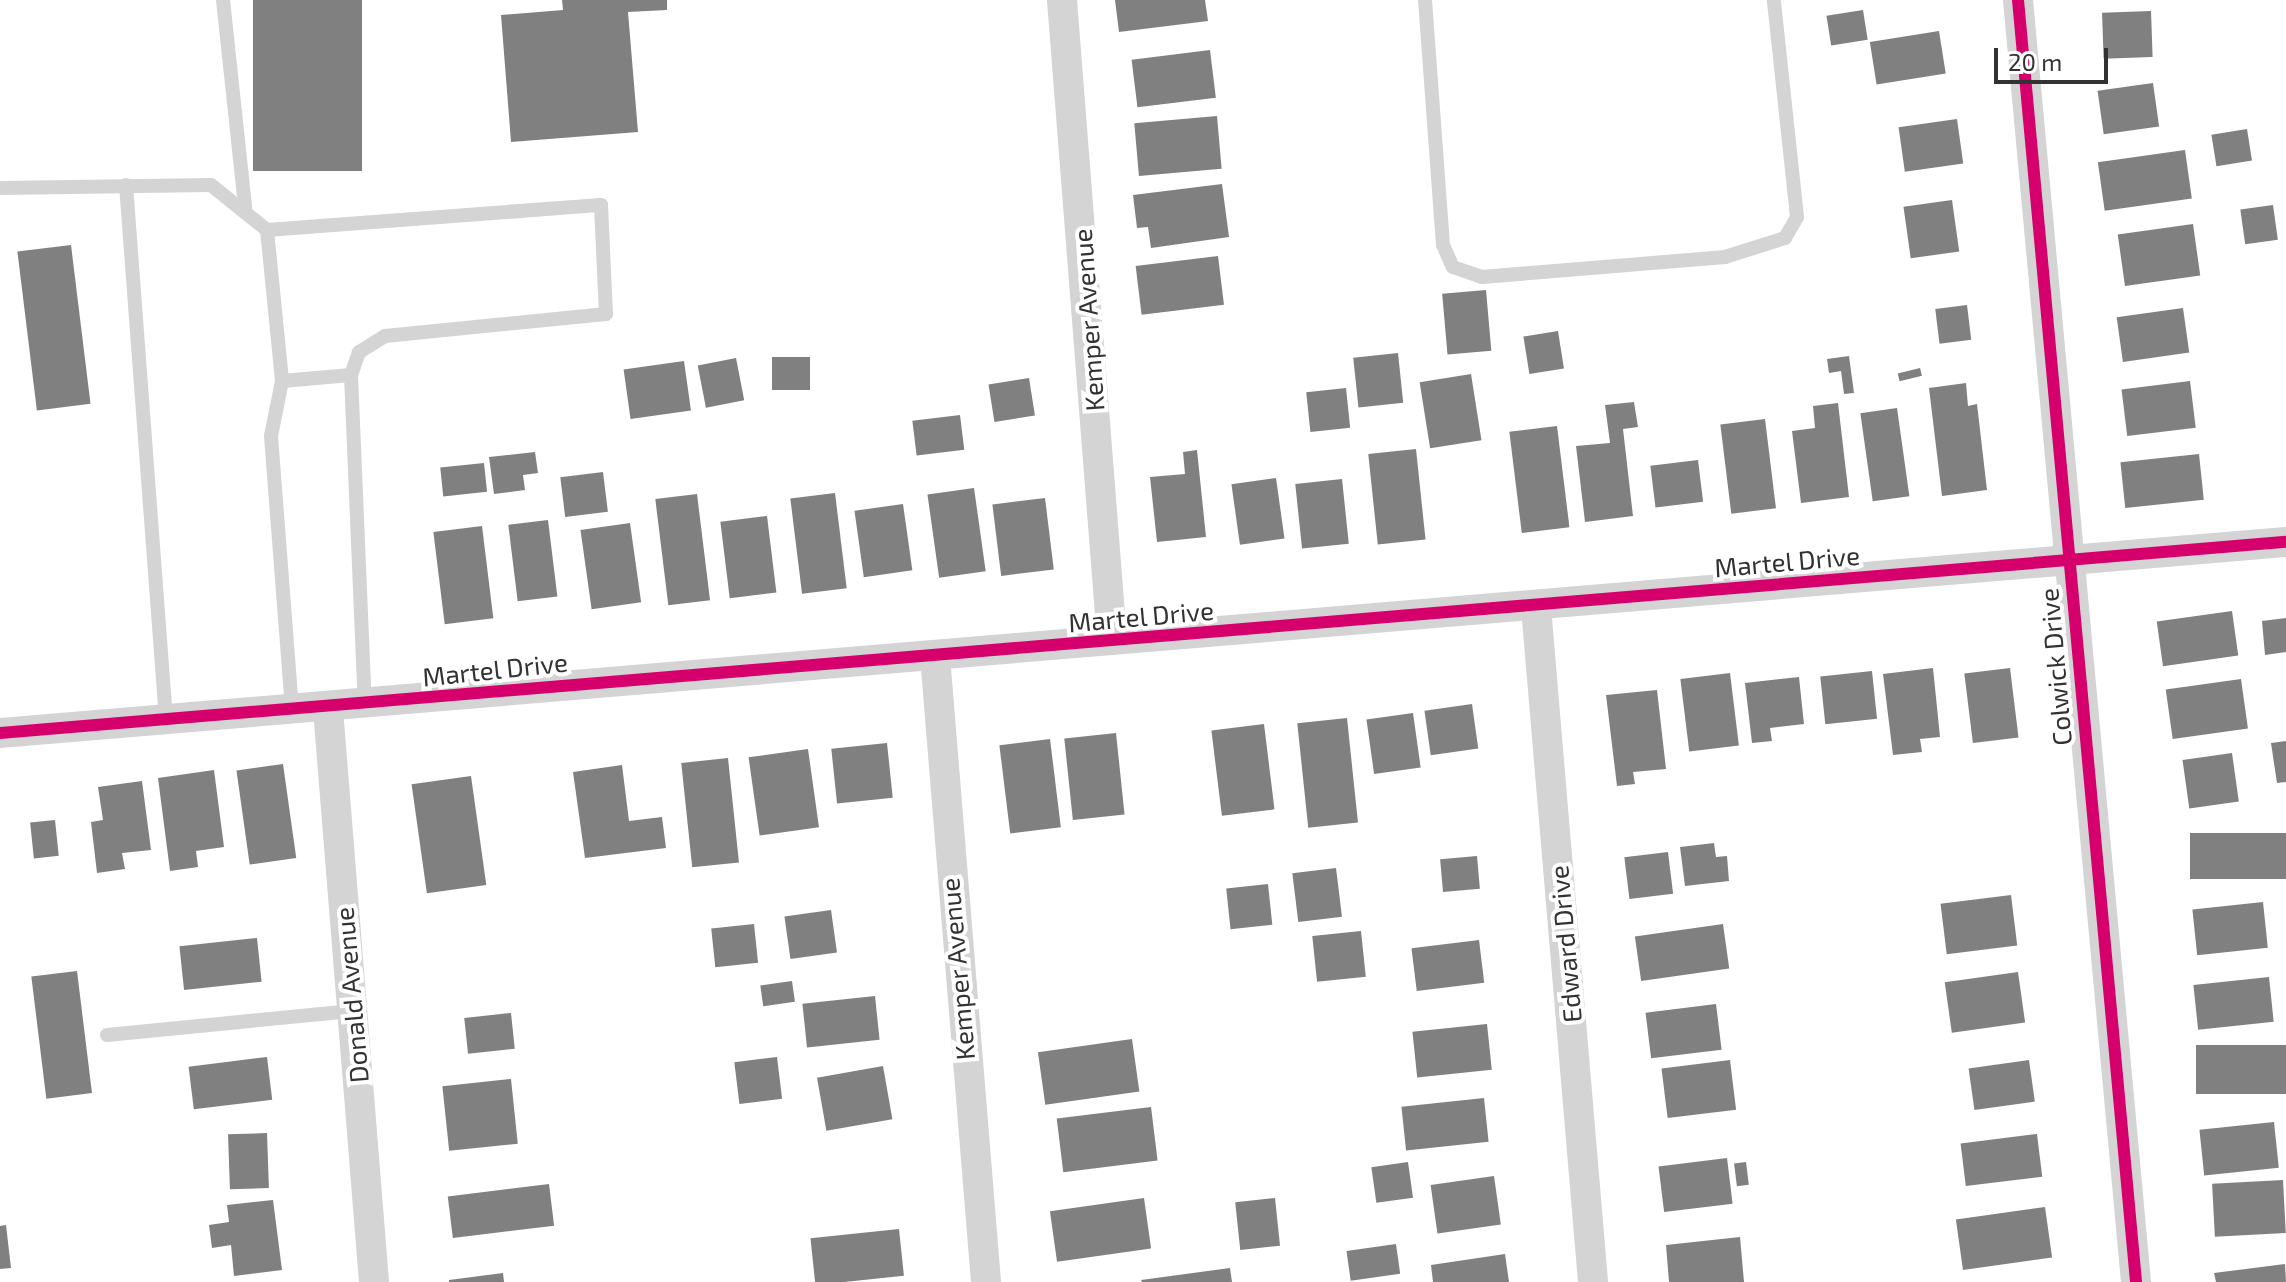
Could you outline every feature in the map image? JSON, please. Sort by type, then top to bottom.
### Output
[{"type":"street","name":"Kemper Avenue","points":[[1062,0],[1112,640]]},
{"type":"street","name":"Colwick Drive","points":[[2018,0],[2067,561],[2136,1282]]},
{"type":"street","name":"Martel Drive","points":[[0,733],[328,709],[2286,542]]},
{"type":"street","name":"Edward Drive","points":[[1536,607],[1593,1282]]},
{"type":"street","name":"Kemper Avenue","points":[[935,656],[986,1282]]},
{"type":"street","name":"Donald Avenue","points":[[328,709],[374,1282]]},
{"type":"lane","points":[[223,0],[245,207]]},
{"type":"lane","points":[[1425,0],[1443,245],[1453,267],[1482,277],[1725,257],[1785,238],[1797,217],[1774,0]]},
{"type":"lane","points":[[126,185],[166,720]]},
{"type":"lane","points":[[0,188],[211,185],[245,207],[267,230],[282,381],[271,436],[292,711]]},
{"type":"lane","points":[[267,230],[601,205],[606,314],[385,336],[359,352],[351,375],[365,705]]},
{"type":"lane","points":[[282,381],[351,375]]},
{"type":"lane","points":[[107,1035],[352,1011]]},
{"type":"building","points":[[253,0],[362,0],[362,171],[253,171]]},
{"type":"building","points":[[562,0],[667,0],[667,10],[628,12],[638,132],[511,142],[501,15],[563,10]]},
{"type":"building","points":[[1115,0],[1205,0],[1208,21],[1119,32]]},
{"type":"building","points":[[1863,10],[1868,40],[1831,45],[1826,16]]},
{"type":"building","points":[[2151,11],[2153,57],[2104,59],[2102,13]]},
{"type":"building","points":[[1939,31],[1946,73],[1877,84],[1870,42]]},
{"type":"building","points":[[1210,50],[1216,98],[1137,107],[1132,60]]},
{"type":"building","points":[[2153,83],[2159,127],[2104,134],[2098,91]]},
{"type":"building","points":[[1217,116],[1222,169],[1139,176],[1134,123]]},
{"type":"building","points":[[1957,119],[1963,164],[1905,172],[1899,127]]},
{"type":"building","points":[[2247,129],[2252,161],[2216,166],[2211,135]]},
{"type":"building","points":[[2185,150],[2192,199],[2105,211],[2098,162]]},
{"type":"building","points":[[1222,184],[1229,237],[1151,248],[1148,227],[1137,228],[1133,195]]},
{"type":"building","points":[[1952,200],[1959,251],[1911,258],[1903,207]]},
{"type":"building","points":[[2273,205],[2278,240],[2245,244],[2240,210]]},
{"type":"building","points":[[2193,224],[2200,275],[2125,286],[2118,235]]},
{"type":"building","points":[[71,245],[90,404],[37,410],[17,252]]},
{"type":"building","points":[[1218,256],[1224,305],[1142,315],[1136,266]]},
{"type":"building","points":[[1486,290],[1491,351],[1447,355],[1442,294]]},
{"type":"building","points":[[1967,305],[1971,340],[1940,344],[1935,309]]},
{"type":"building","points":[[2183,308],[2189,353],[2123,362],[2117,317]]},
{"type":"building","points":[[1558,331],[1564,369],[1529,374],[1523,336]]},
{"type":"building","points":[[1398,353],[1403,403],[1358,407],[1353,358]]},
{"type":"building","points":[[1849,356],[1854,393],[1844,394],[1841,371],[1829,373],[1827,359]]},
{"type":"building","points":[[772,357],[810,357],[810,390],[772,390]]},
{"type":"building","points":[[736,358],[744,400],[706,408],[698,365]]},
{"type":"building","points":[[684,361],[691,411],[631,419],[624,369]]},
{"type":"building","points":[[1920,368],[1922,376],[1900,381],[1898,374]]},
{"type":"building","points":[[1471,374],[1481,440],[1430,448],[1420,382]]},
{"type":"building","points":[[1029,378],[1035,416],[994,422],[989,384]]},
{"type":"building","points":[[2190,381],[2196,428],[2127,436],[2122,389]]},
{"type":"building","points":[[1966,383],[1968,406],[1977,404],[1987,490],[1942,496],[1929,388]]},
{"type":"building","points":[[1346,388],[1350,428],[1310,432],[1306,392]]},
{"type":"building","points":[[1634,402],[1638,427],[1623,429],[1633,516],[1585,522],[1576,446],[1610,443],[1605,405]]},
{"type":"building","points":[[1838,403],[1849,497],[1801,503],[1792,431],[1815,428],[1813,406]]},
{"type":"building","points":[[1897,408],[1909,496],[1873,501],[1860,413]]},
{"type":"building","points":[[960,415],[964,450],[917,456],[912,421]]},
{"type":"building","points":[[1765,419],[1776,508],[1731,514],[1720,424]]},
{"type":"building","points":[[1557,426],[1569,527],[1522,533],[1509,432]]},
{"type":"building","points":[[1416,449],[1426,540],[1378,545],[1368,454]]},
{"type":"building","points":[[1197,450],[1206,537],[1157,542],[1150,477],[1185,474],[1183,452]]},
{"type":"building","points":[[535,452],[538,473],[523,475],[525,490],[494,494],[489,457]]},
{"type":"building","points":[[2199,454],[2204,500],[2125,508],[2120,462]]},
{"type":"building","points":[[1698,460],[1703,502],[1655,508],[1650,466]]},
{"type":"building","points":[[484,463],[487,492],[443,496],[440,468]]},
{"type":"building","points":[[603,472],[608,512],[565,517],[560,477]]},
{"type":"building","points":[[1276,478],[1284,538],[1240,545],[1231,484]]},
{"type":"building","points":[[1342,479],[1349,544],[1302,549],[1295,484]]},
{"type":"building","points":[[974,488],[986,571],[939,578],[927,495]]},
{"type":"building","points":[[835,493],[847,588],[802,594],[790,498]]},
{"type":"building","points":[[697,494],[710,600],[668,605],[655,499]]},
{"type":"building","points":[[1045,498],[1054,569],[1001,576],[992,504]]},
{"type":"building","points":[[903,504],[912,570],[864,577],[854,511]]},
{"type":"building","points":[[767,516],[776,592],[730,598],[720,522]]},
{"type":"building","points":[[548,520],[557,596],[518,601],[508,525]]},
{"type":"building","points":[[630,523],[641,602],[592,609],[580,530]]},
{"type":"building","points":[[482,526],[493,618],[445,624],[433,532]]},
{"type":"building","points":[[2232,611],[2238,656],[2163,666],[2157,622]]},
{"type":"building","points":[[2286,618],[2286,652],[2265,655],[2262,621]]},
{"type":"building","points":[[1933,668],[1940,737],[1920,739],[1922,752],[1893,755],[1883,674]]},
{"type":"building","points":[[2010,668],[2019,737],[1973,743],[1964,674]]},
{"type":"building","points":[[1872,671],[1877,719],[1825,724],[1820,676]]},
{"type":"building","points":[[1730,673],[1739,745],[1689,752],[1680,679]]},
{"type":"building","points":[[1799,677],[1804,724],[1770,728],[1772,741],[1752,743],[1745,683]]},
{"type":"building","points":[[2241,679],[2248,729],[2173,739],[2166,690]]},
{"type":"building","points":[[1657,690],[1666,769],[1633,772],[1635,784],[1617,786],[1606,695]]},
{"type":"building","points":[[1472,704],[1478,749],[1431,755],[1424,711]]},
{"type":"building","points":[[1413,713],[1421,767],[1374,774],[1366,720]]},
{"type":"building","points":[[1347,718],[1358,822],[1308,828],[1297,723]]},
{"type":"building","points":[[1264,724],[1274,809],[1222,816],[1211,730]]},
{"type":"building","points":[[1116,733],[1125,815],[1073,820],[1064,738]]},
{"type":"building","points":[[1050,739],[1061,827],[1010,834],[999,745]]},
{"type":"building","points":[[2286,741],[2286,782],[2277,783],[2271,743]]},
{"type":"building","points":[[887,743],[893,798],[837,804],[831,749]]},
{"type":"building","points":[[808,749],[819,827],[760,836],[749,757]]},
{"type":"building","points":[[2232,753],[2239,802],[2189,808],[2182,760]]},
{"type":"building","points":[[728,758],[739,862],[692,867],[681,763]]},
{"type":"building","points":[[283,764],[296,858],[250,865],[236,771]]},
{"type":"building","points":[[622,765],[629,821],[662,817],[666,848],[585,858],[573,772]]},
{"type":"building","points":[[214,770],[224,847],[196,851],[198,867],[170,871],[158,778]]},
{"type":"building","points":[[471,776],[486,885],[427,893],[412,784]]},
{"type":"building","points":[[142,781],[151,850],[122,853],[125,869],[97,873],[91,822],[103,820],[98,787]]},
{"type":"building","points":[[55,820],[59,856],[34,858],[30,823]]},
{"type":"building","points":[[2190,833],[2286,833],[2286,879],[2190,879]]},
{"type":"building","points":[[1714,843],[1716,857],[1727,856],[1729,881],[1685,886],[1680,847]]},
{"type":"building","points":[[1668,852],[1673,894],[1629,899],[1624,857]]},
{"type":"building","points":[[1477,856],[1480,889],[1443,892],[1440,859]]},
{"type":"building","points":[[1336,868],[1342,917],[1298,922],[1292,873]]},
{"type":"building","points":[[1268,884],[1272,925],[1231,929],[1226,888]]},
{"type":"building","points":[[2011,895],[2017,946],[1947,954],[1941,904]]},
{"type":"building","points":[[2263,902],[2268,948],[2197,955],[2192,909]]},
{"type":"building","points":[[831,910],[837,953],[790,959],[784,917]]},
{"type":"building","points":[[754,924],[758,963],[715,967],[711,928]]},
{"type":"building","points":[[1723,924],[1729,969],[1641,981],[1635,936]]},
{"type":"building","points":[[1361,931],[1366,977],[1317,982],[1312,936]]},
{"type":"building","points":[[257,938],[262,982],[184,990],[179,946]]},
{"type":"building","points":[[1479,940],[1484,983],[1417,991],[1412,948]]},
{"type":"building","points":[[77,971],[92,1093],[46,1099],[31,977]]},
{"type":"building","points":[[2018,972],[2025,1023],[1952,1033],[1945,982]]},
{"type":"building","points":[[2269,977],[2274,1022],[2198,1030],[2193,985]]},
{"type":"building","points":[[792,981],[795,1002],[763,1006],[760,985]]},
{"type":"building","points":[[875,996],[880,1040],[807,1047],[802,1004]]},
{"type":"building","points":[[1716,1004],[1722,1050],[1651,1058],[1646,1013]]},
{"type":"building","points":[[511,1013],[515,1049],[468,1054],[464,1018]]},
{"type":"building","points":[[1487,1024],[1492,1070],[1417,1078],[1412,1032]]},
{"type":"building","points":[[1132,1039],[1139,1091],[1045,1105],[1038,1052]]},
{"type":"building","points":[[2196,1045],[2286,1045],[2286,1094],[2196,1094]]},
{"type":"building","points":[[267,1057],[272,1100],[194,1109],[189,1067]]},
{"type":"building","points":[[777,1057],[782,1099],[739,1104],[734,1062]]},
{"type":"building","points":[[1730,1060],[1736,1110],[1668,1118],[1662,1068]]},
{"type":"building","points":[[2029,1060],[2035,1102],[1974,1110],[1969,1068]]},
{"type":"building","points":[[883,1066],[892,1119],[826,1131],[817,1078]]},
{"type":"building","points":[[511,1079],[518,1144],[449,1151],[442,1086]]},
{"type":"building","points":[[1484,1098],[1489,1142],[1406,1150],[1401,1107]]},
{"type":"building","points":[[1151,1107],[1158,1161],[1063,1172],[1057,1119]]},
{"type":"building","points":[[2274,1122],[2279,1168],[2204,1176],[2199,1130]]},
{"type":"building","points":[[267,1133],[269,1188],[230,1189],[228,1134]]},
{"type":"building","points":[[2037,1134],[2042,1177],[1966,1186],[1961,1143]]},
{"type":"building","points":[[1727,1158],[1733,1204],[1664,1212],[1659,1166]]},
{"type":"building","points":[[1408,1162],[1413,1198],[1376,1203],[1371,1167]]},
{"type":"building","points":[[1746,1162],[1749,1185],[1737,1186],[1734,1163]]},
{"type":"building","points":[[1494,1176],[1501,1225],[1437,1233],[1431,1185]]},
{"type":"building","points":[[2283,1180],[2286,1233],[2215,1237],[2212,1184]]},
{"type":"building","points":[[549,1184],[554,1226],[453,1238],[448,1196]]},
{"type":"building","points":[[1144,1198],[1151,1249],[1057,1262],[1050,1211]]},
{"type":"building","points":[[1275,1198],[1280,1246],[1240,1250],[1235,1202]]},
{"type":"building","points":[[273,1200],[282,1270],[234,1276],[231,1245],[212,1248],[209,1225],[229,1222],[227,1205]]},
{"type":"building","points":[[2045,1207],[2052,1258],[1963,1270],[1956,1220]]},
{"type":"building","points":[[6,1225],[11,1268],[0,1269],[0,1226]]},
{"type":"building","points":[[899,1229],[904,1276],[815,1282],[810,1238]]},
{"type":"building","points":[[1740,1237],[1744,1282],[1669,1282],[1666,1245]]},
{"type":"building","points":[[1396,1244],[1400,1274],[1351,1281],[1346,1251]]},
{"type":"building","points":[[1505,1254],[1509,1282],[1433,1282],[1431,1265]]},
{"type":"building","points":[[2285,1264],[2286,1282],[2216,1282],[2214,1273]]},
{"type":"building","points":[[1230,1268],[1232,1282],[1141,1280]]},
{"type":"building","points":[[503,1273],[504,1282],[449,1282],[449,1280]]},
{"type":"cycle path","points":[[2018,0],[2136,1282]]},
{"type":"cycle path","points":[[0,733],[2286,542]]}]
